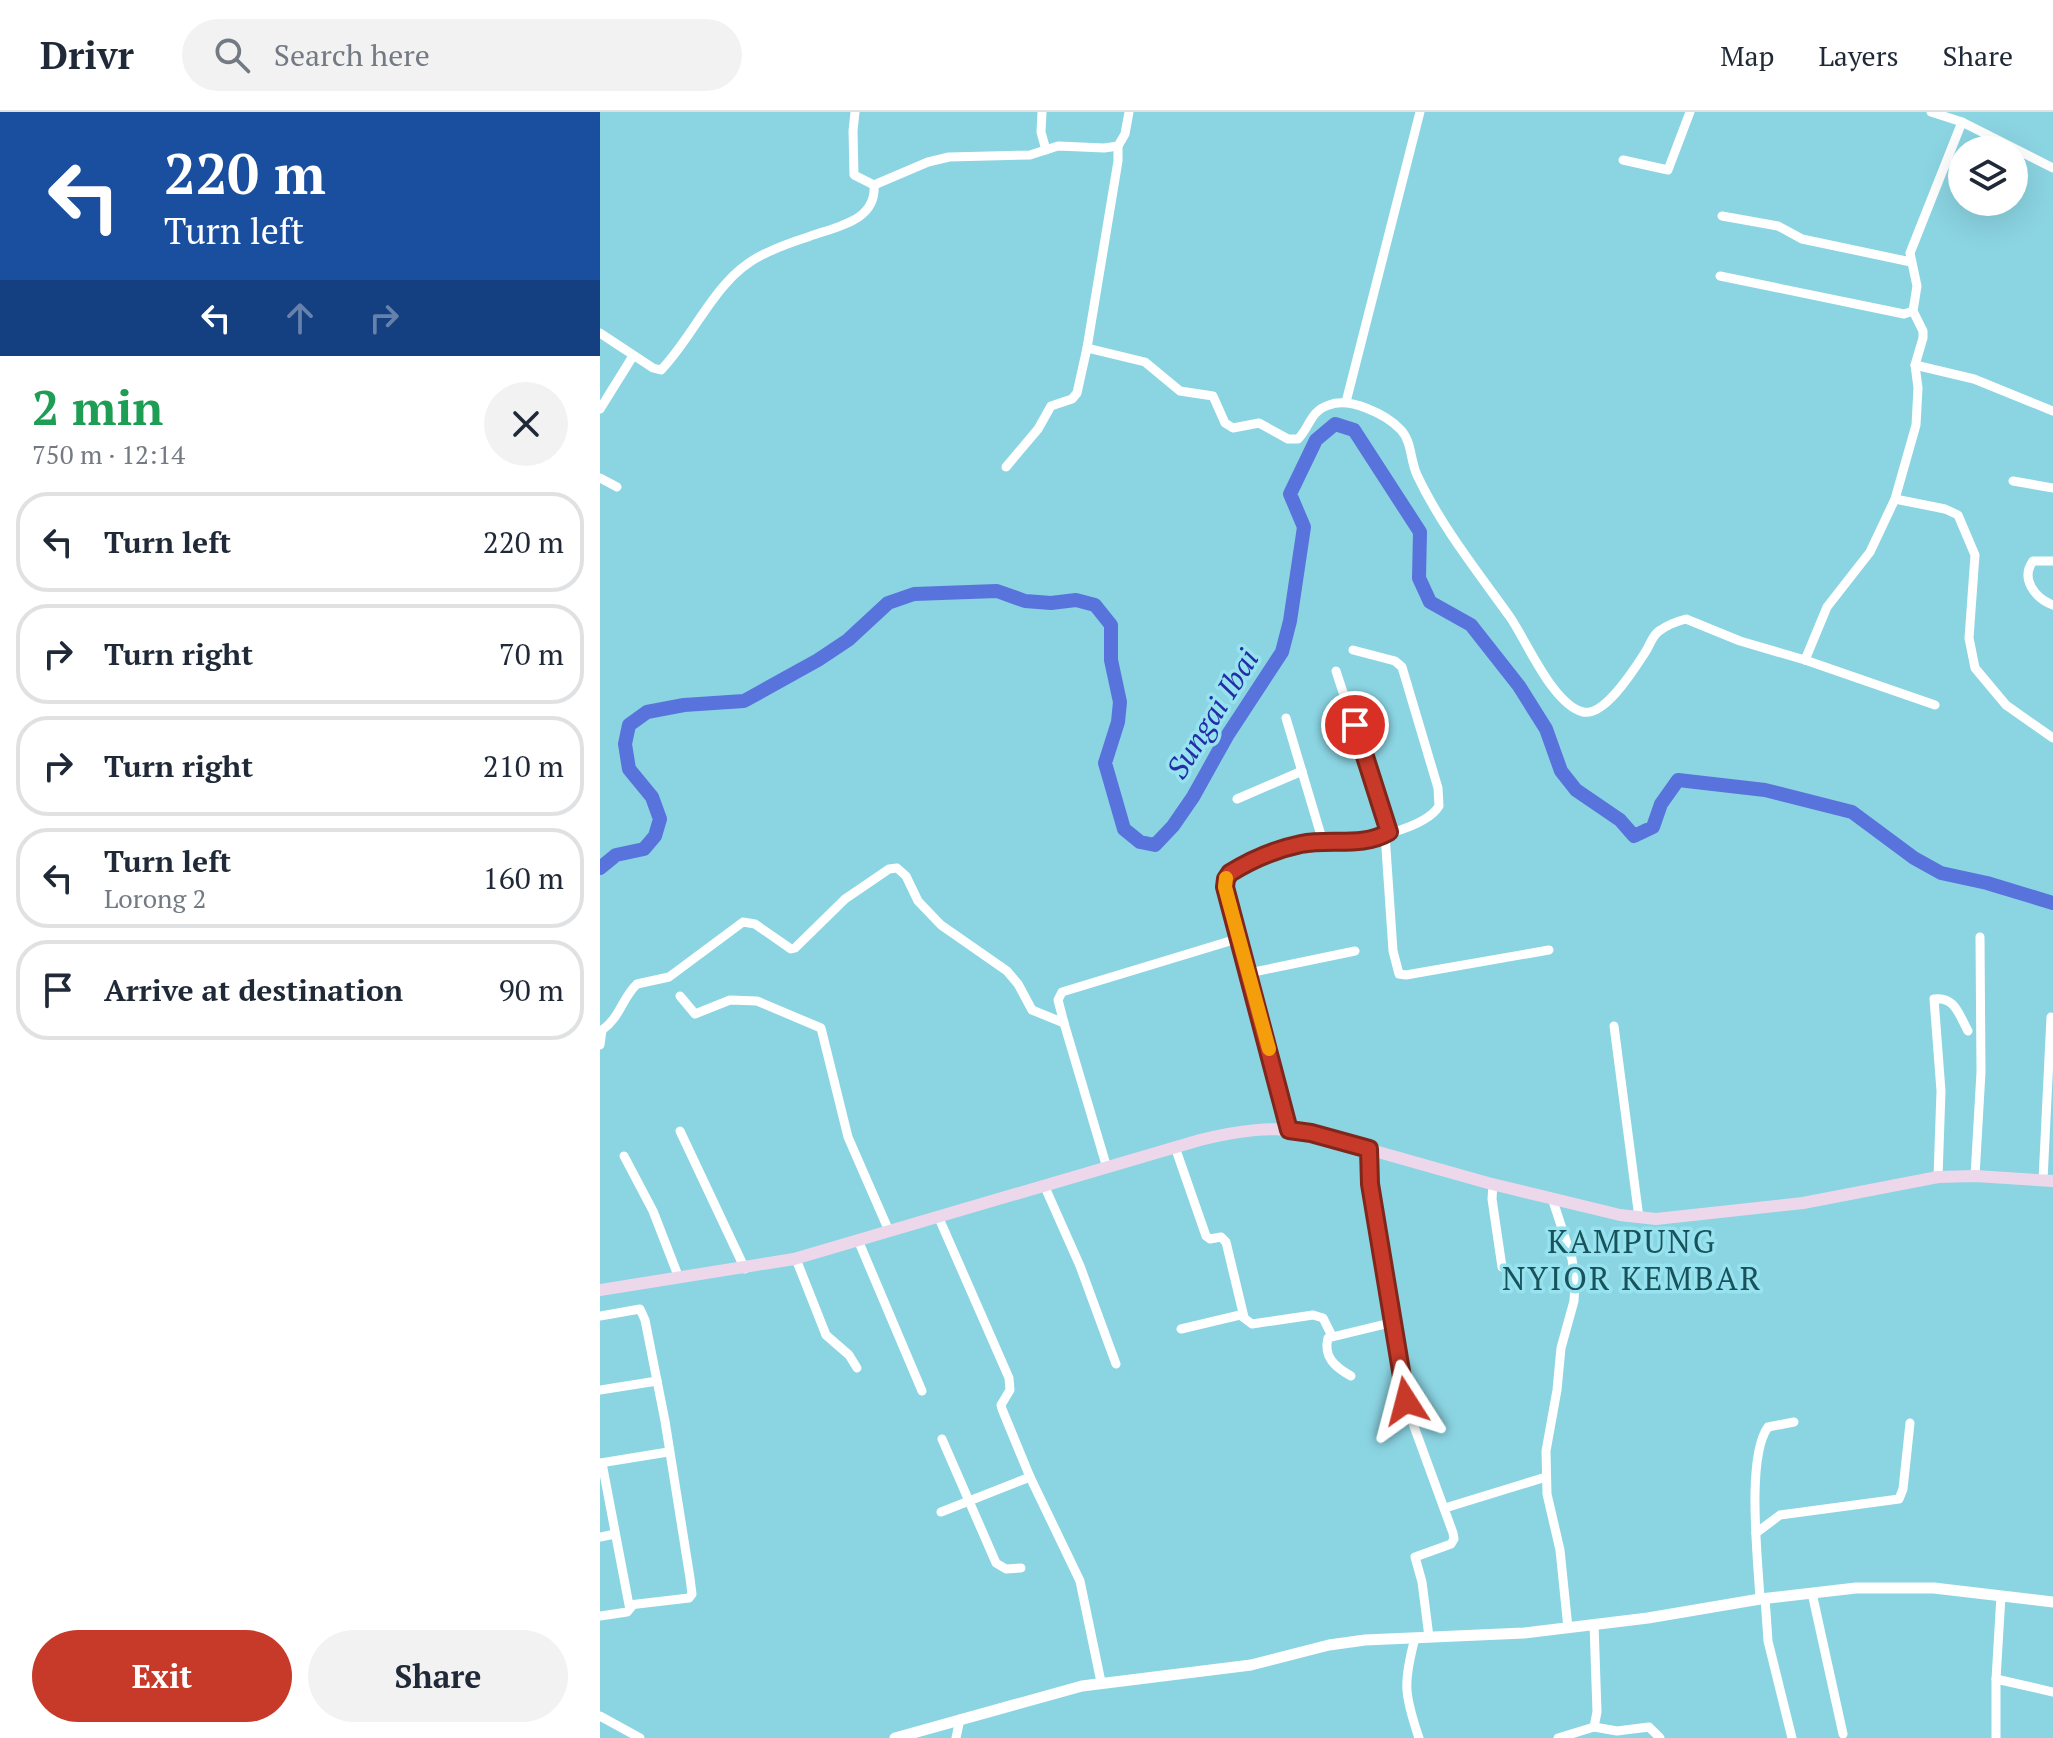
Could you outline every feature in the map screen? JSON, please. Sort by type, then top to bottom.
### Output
[{"type":"main road","points":[[600,1290],[796,1259],[1175,1147],[1240,1132],[1289,1130],[1311,1133],[1493,1184],[1639,1218],[1666,1219],[1803,1203],[1938,1177],[2048,1180]]},
{"type":"street","points":[[855,112],[854,175],[874,185],[949,157],[1030,155],[1058,146],[1118,146]]},
{"type":"street","points":[[1042,112],[1041,132],[1046,150]]},
{"type":"street","points":[[1006,467],[1038,429],[1051,406],[1075,396],[1087,348],[1118,146],[1125,134],[1129,112]]},
{"type":"street","points":[[1346,402],[1420,112]]},
{"type":"street","points":[[1623,160],[1668,170],[1690,112]]},
{"type":"street","points":[[1931,112],[1962,122],[2053,168]]},
{"type":"street","points":[[1805,660],[1827,607],[1870,552],[1895,499],[1916,425],[1918,388],[1915,365],[1923,331],[1913,311],[1917,286],[1910,253],[1962,122]]},
{"type":"street","points":[[600,333],[633,356],[661,370],[736,274],[763,254],[862,216],[871,201],[874,185]]},
{"type":"street","points":[[1722,216],[1778,226],[1802,239],[1911,262]]},
{"type":"street","points":[[1720,276],[1904,314],[1913,311]]},
{"type":"street","points":[[1087,348],[1145,362],[1180,391],[1213,396],[1225,423],[1233,428],[1259,423],[1288,439],[1298,439],[1316,412],[1329,405],[1346,402],[1391,421],[1407,437],[1417,475],[1459,548],[1511,618],[1542,673],[1571,705],[1583,712],[1593,712],[1606,703],[1629,676],[1659,631],[1686,619],[1740,641],[1935,705]]},
{"type":"street","points":[[600,409],[633,356]]},
{"type":"street","points":[[1915,365],[1974,379],[2053,411]]},
{"type":"street","points":[[600,478],[617,487]]},
{"type":"street","points":[[2013,481],[2053,488]]},
{"type":"street","points":[[1895,499],[1945,509],[1958,515],[1975,555],[1969,638],[1975,668],[2006,705],[2053,738]]},
{"type":"street","points":[[2053,561],[2033,561],[2028,571],[2031,588],[2045,602],[2053,605]]},
{"type":"street","points":[[1289,1130],[1225,887],[1226,879],[1230,873],[1300,844],[1376,838],[1429,816],[1436,811],[1440,798],[1402,667],[1395,661],[1353,650]]},
{"type":"street","points":[[1336,671],[1387,833],[1393,951],[1399,974],[1549,950]]},
{"type":"street","points":[[1286,718],[1323,842]]},
{"type":"street","points":[[1237,799],[1302,771]]},
{"type":"street","points":[[600,1045],[601,1030],[616,1019],[622,1004],[637,984],[669,977],[743,922],[755,924],[791,949],[795,948],[845,899],[893,867],[902,871],[918,901],[941,925],[1007,971],[1032,1010],[1064,1023]]},
{"type":"street","points":[[1975,1176],[1981,1072],[1980,937]]},
{"type":"street","points":[[1107,1168],[1058,1000],[1062,992],[1240,938]]},
{"type":"street","points":[[1249,973],[1355,951]]},
{"type":"street","points":[[680,996],[695,1014],[730,1000],[757,1001],[821,1028],[848,1137],[889,1231]]},
{"type":"street","points":[[1938,1177],[1940,1080],[1934,999],[1944,998],[1953,1004],[1968,1031]]},
{"type":"street","points":[[2048,1180],[2051,1017]]},
{"type":"street","points":[[1614,1026],[1639,1218]]},
{"type":"street","points":[[680,1131],[745,1269]]},
{"type":"street","points":[[1175,1147],[1206,1236],[1210,1239],[1221,1237],[1226,1242],[1244,1317]]},
{"type":"street","points":[[1369,1149],[1370,1184],[1408,1410],[1453,1533],[1453,1543],[1415,1557],[1422,1582],[1429,1637]]},
{"type":"street","points":[[624,1156],[653,1211],[679,1278]]},
{"type":"street","points":[[1493,1184],[1492,1199],[1502,1267]]},
{"type":"street","points":[[1044,1185],[1080,1266],[1116,1364]]},
{"type":"street","points":[[1552,1198],[1572,1259],[1575,1288],[1548,1428],[1546,1477],[1560,1550],[1568,1628]]},
{"type":"street","points":[[938,1216],[1009,1378],[1010,1390],[1001,1405],[1030,1477],[1080,1581],[1101,1682]]},
{"type":"street","points":[[858,1240],[922,1391]]},
{"type":"street","points":[[796,1259],[826,1335],[849,1355],[857,1368]]},
{"type":"street","points":[[600,1316],[637,1309],[642,1312],[649,1333],[692,1594],[689,1598],[632,1606],[627,1612],[600,1616]]},
{"type":"street","points":[[1181,1329],[1240,1315],[1252,1324],[1319,1315],[1332,1336]]},
{"type":"street","points":[[1351,1376],[1339,1369],[1329,1357],[1326,1343],[1332,1336],[1394,1322]]},
{"type":"street","points":[[600,1390],[657,1381]]},
{"type":"street","points":[[1792,1738],[1768,1641],[1756,1533],[1755,1491],[1764,1432],[1773,1424],[1794,1422]]},
{"type":"street","points":[[1756,1533],[1780,1515],[1899,1499],[1903,1489],[1910,1423]]},
{"type":"street","points":[[942,1439],[996,1563],[1006,1569],[1021,1568]]},
{"type":"street","points":[[632,1606],[601,1463],[668,1452]]},
{"type":"street","points":[[941,1512],[1030,1477]]},
{"type":"street","points":[[1445,1508],[1546,1477]]},
{"type":"street","points":[[600,1537],[615,1534]]},
{"type":"street","points":[[895,1738],[1063,1690],[1101,1682],[1251,1665],[1347,1642],[1568,1628],[1762,1598],[1856,1588],[1907,1587],[2053,1602]]},
{"type":"street","points":[[1812,1593],[1843,1734]]},
{"type":"street","points":[[1996,1738],[2001,1596]]},
{"type":"street","points":[[1594,1624],[1597,1712],[1594,1727]]},
{"type":"street","points":[[1415,1638],[1406,1674],[1406,1699],[1419,1738]]},
{"type":"street","points":[[1996,1679],[2053,1692]]},
{"type":"street","points":[[600,1716],[640,1738]]},
{"type":"street","points":[[956,1738],[960,1719]]},
{"type":"street","points":[[1558,1738],[1594,1727],[1617,1731],[1649,1727],[1660,1738]]},
{"type":"waterway","name":"Sungai Ibai","points":[[600,868],[616,855],[644,849],[655,836],[660,819],[652,797],[629,769],[625,744],[629,725],[647,712],[684,705],[744,701],[848,640],[888,603],[914,594],[997,591],[1025,601],[1051,603],[1076,600],[1095,605],[1111,625],[1111,660],[1120,702],[1118,722],[1105,763],[1124,829],[1140,842],[1155,845],[1193,797],[1227,736],[1282,652],[1290,621],[1304,527],[1290,494],[1316,440],[1335,424],[1354,430],[1420,532],[1419,578],[1430,602],[1471,625],[1519,686],[1546,729],[1561,771],[1576,790],[1620,820],[1634,836],[1653,827],[1661,804],[1678,780],[1765,790],[1852,812],[1914,858],[1941,873],[2053,903]]},
{"type":"slow traffic","points":[[1226,878],[1225,887],[1269,1049]]},
{"type":"district","name":"KAMPUNG NYIOR KEMBAR","points":[[1632,1260]]},
{"type":"route","points":[[1355,725],[1389,832],[1376,838],[1300,844],[1282,849],[1230,873],[1225,887],[1289,1130],[1305,1131],[1369,1149],[1370,1184],[1406,1401]]}]
